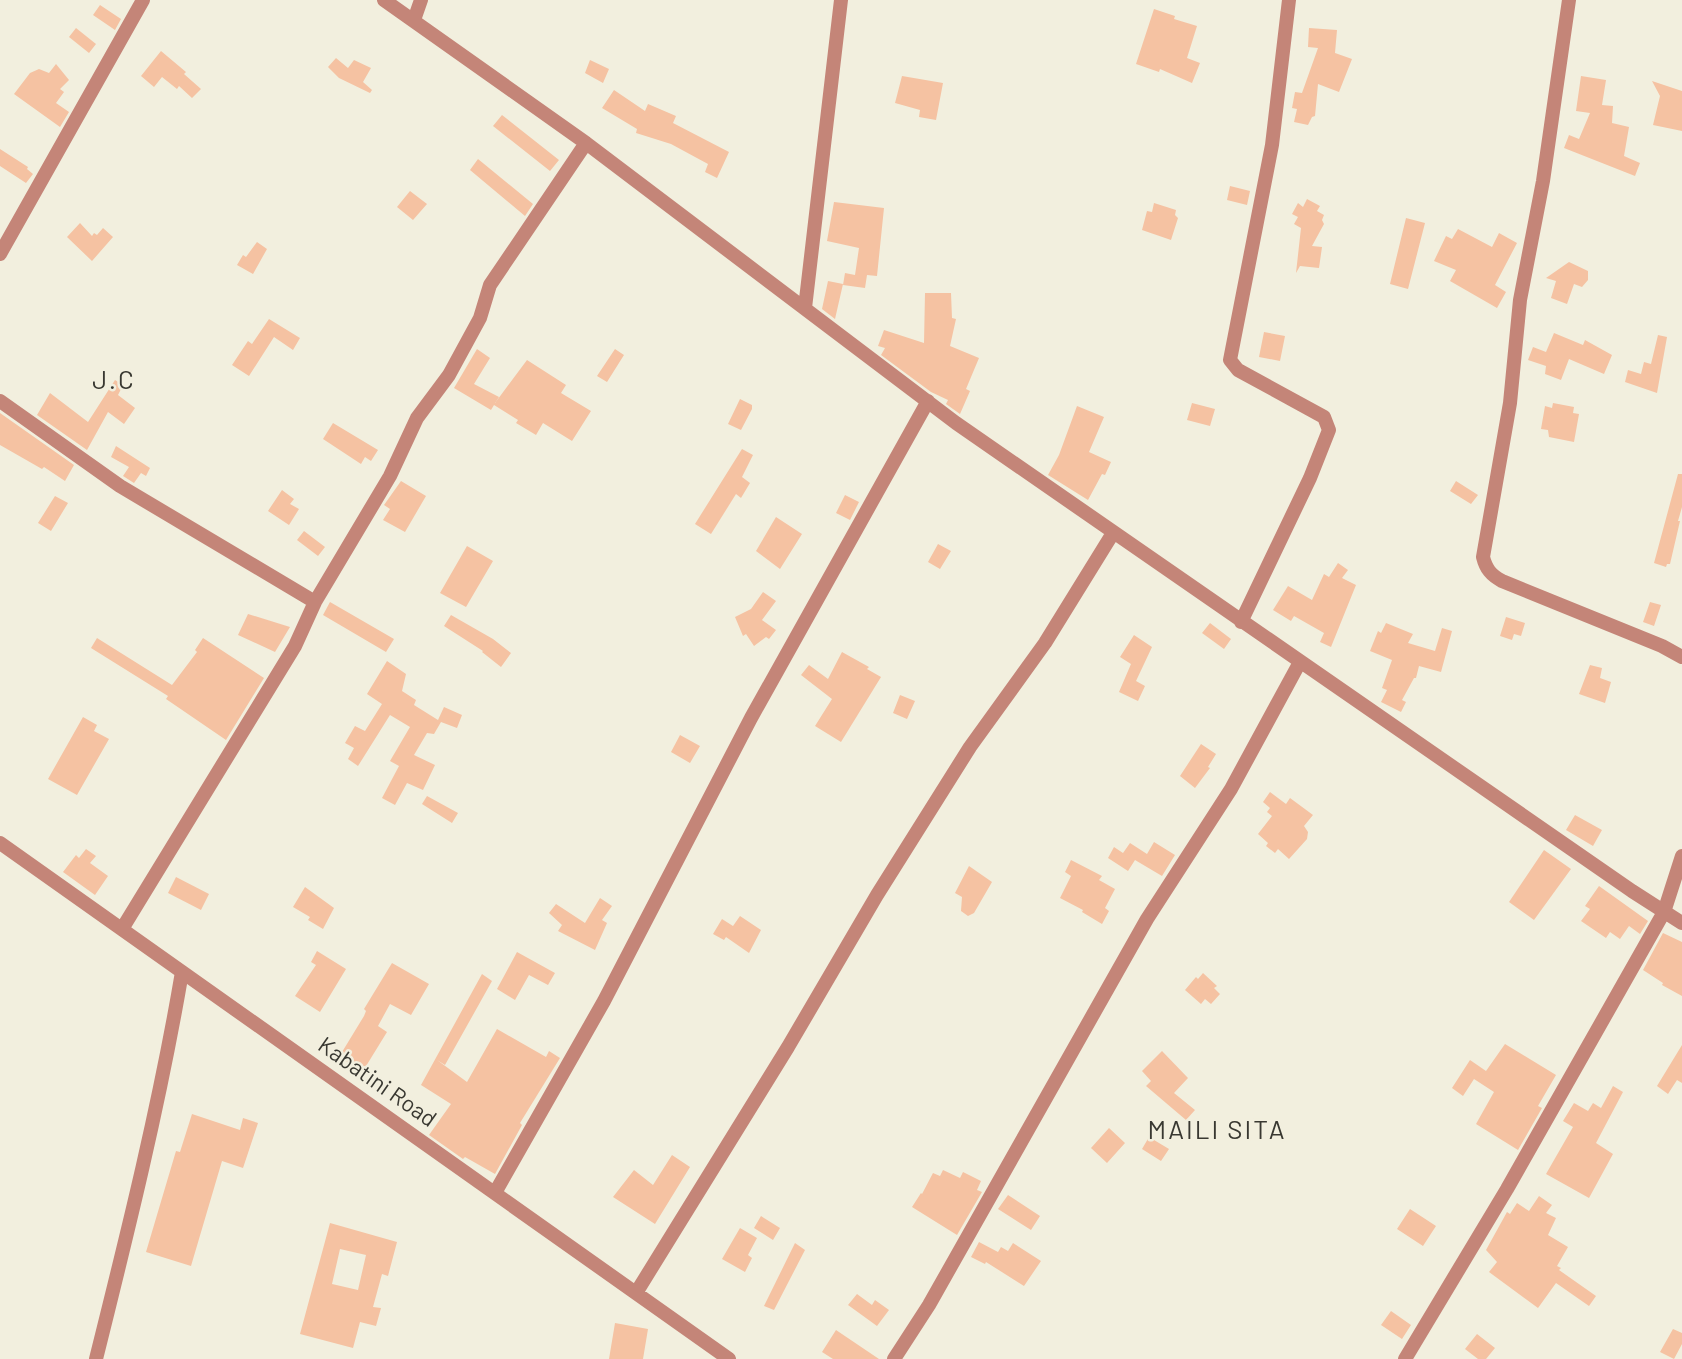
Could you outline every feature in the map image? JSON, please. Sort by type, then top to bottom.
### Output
[{"type":"street","points":[[0,254],[143,0]]},
{"type":"street","points":[[384,0],[586,143],[928,401],[1241,622],[1682,923]]},
{"type":"street","points":[[414,20],[421,0]]},
{"type":"street","points":[[805,308],[841,0]]},
{"type":"street","points":[[1241,622],[1310,478],[1329,430],[1324,417],[1318,412],[1238,370],[1230,360],[1272,145],[1289,0]]},
{"type":"street","points":[[1569,0],[1543,181],[1520,300],[1510,403],[1483,557],[1485,567],[1502,581],[1662,646],[1682,657]]},
{"type":"street","points":[[122,929],[295,646],[315,602],[390,476],[416,418],[449,375],[480,318],[490,285],[586,143]]},
{"type":"street","points":[[0,401],[120,486],[315,602]]},
{"type":"street","points":[[496,1191],[604,1001],[751,718],[928,401]]},
{"type":"street","points":[[636,1293],[788,1047],[877,895],[970,747],[1045,643],[1114,533]]},
{"type":"street","points":[[894,1359],[929,1305],[1147,919],[1231,789],[1300,662]]},
{"type":"street","name":"Kabatini Road","points":[[0,843],[496,1191],[729,1359]]},
{"type":"street","points":[[1405,1359],[1507,1189],[1664,912],[1682,856]]},
{"type":"street","points":[[96,1359],[136,1199],[171,1037],[182,972]]},
{"type":"building","points":[[100,5],[121,19],[115,30],[93,15]]},
{"type":"building","points":[[1154,9],[1197,26],[1187,58],[1200,63],[1192,83],[1160,69],[1159,72],[1136,64]]},
{"type":"building","points":[[76,28],[96,44],[89,53],[69,37]]},
{"type":"building","points":[[1309,28],[1337,30],[1335,53],[1352,59],[1339,92],[1318,84],[1315,116],[1308,125],[1294,122],[1297,109],[1292,108],[1295,92],[1302,93],[1318,48],[1308,47]]},
{"type":"building","points":[[161,51],[201,89],[192,98],[179,86],[177,89],[162,77],[154,87],[141,76]]},
{"type":"building","points":[[336,58],[348,68],[354,60],[371,68],[363,82],[372,90],[370,93],[339,78],[328,67]]},
{"type":"building","points":[[590,60],[609,69],[603,83],[585,73]]},
{"type":"building","points":[[56,64],[69,80],[60,89],[64,92],[56,103],[69,112],[60,127],[14,94],[30,73],[39,69],[49,73]]},
{"type":"building","points":[[902,76],[943,83],[936,120],[919,117],[920,110],[895,103]]},
{"type":"building","points":[[1581,76],[1606,80],[1602,105],[1613,106],[1612,123],[1629,127],[1624,156],[1640,163],[1635,176],[1564,148],[1569,135],[1579,139],[1590,113],[1576,111]]},
{"type":"building","points":[[1652,81],[1682,91],[1682,131],[1653,125],[1660,96]]},
{"type":"building","points":[[614,90],[645,111],[648,104],[676,116],[673,123],[729,152],[717,178],[705,172],[708,164],[671,144],[636,133],[637,129],[602,108]]},
{"type":"building","points":[[502,115],[559,160],[550,171],[493,126]]},
{"type":"building","points":[[0,149],[28,167],[33,174],[26,183],[0,166]]},
{"type":"building","points":[[478,159],[533,204],[525,216],[470,170]]},
{"type":"building","points":[[1230,186],[1250,191],[1247,205],[1227,200]]},
{"type":"building","points":[[410,191],[427,204],[413,220],[397,207]]},
{"type":"building","points":[[1307,199],[1320,206],[1317,211],[1324,215],[1324,224],[1312,246],[1322,247],[1319,268],[1300,266],[1296,273],[1301,228],[1294,224],[1298,217],[1292,214],[1298,203],[1303,207]]},
{"type":"building","points":[[834,202],[884,208],[877,276],[867,275],[865,288],[843,285],[845,273],[855,275],[859,248],[827,241]]},
{"type":"building","points":[[1154,203],[1176,210],[1175,215],[1178,218],[1171,240],[1142,230],[1147,211],[1152,212]]},
{"type":"building","points":[[1406,218],[1425,223],[1408,289],[1390,284]]},
{"type":"building","points":[[80,223],[92,236],[94,233],[97,235],[103,228],[113,237],[92,261],[67,237]]},
{"type":"building","points":[[1458,229],[1492,247],[1499,233],[1517,243],[1495,285],[1506,292],[1497,308],[1450,281],[1456,270],[1434,261],[1446,236],[1452,239]]},
{"type":"building","points":[[257,242],[267,249],[253,274],[237,265]]},
{"type":"building","points":[[1569,262],[1588,271],[1588,280],[1582,287],[1574,284],[1567,304],[1551,298],[1556,281],[1546,278]]},
{"type":"building","points":[[828,281],[843,284],[835,319],[822,309]]},
{"type":"building","points":[[925,293],[951,293],[952,318],[956,319],[950,346],[979,358],[966,389],[970,391],[960,414],[946,404],[948,400],[931,392],[881,355],[885,348],[878,346],[884,330],[924,343]]},
{"type":"building","points":[[269,319],[300,338],[293,350],[274,337],[249,376],[232,365],[248,341],[252,344]]},
{"type":"building","points":[[1264,332],[1285,336],[1280,361],[1259,357]]},
{"type":"building","points":[[1554,333],[1583,345],[1585,340],[1612,355],[1604,374],[1569,359],[1561,380],[1545,374],[1546,366],[1528,360],[1533,347],[1546,352]]},
{"type":"building","points":[[1658,335],[1667,337],[1657,393],[1625,382],[1628,370],[1641,374],[1644,362],[1651,364]]},
{"type":"building","points":[[477,349],[490,358],[474,384],[499,397],[495,403],[527,360],[566,385],[561,393],[591,411],[572,441],[543,423],[536,435],[494,405],[491,410],[454,388]]},
{"type":"building","points":[[615,349],[624,355],[607,382],[597,376]]},
{"type":"building","points":[[115,380],[123,385],[118,395],[135,408],[124,424],[108,412],[87,450],[37,415],[50,393],[88,422]]},
{"type":"building","points":[[740,399],[752,405],[741,430],[728,424]]},
{"type":"building","points":[[1192,403],[1215,409],[1210,426],[1187,420]]},
{"type":"building","points":[[1553,403],[1574,407],[1573,413],[1579,414],[1574,442],[1549,437],[1548,430],[1541,429],[1545,406],[1552,408]]},
{"type":"building","points":[[1077,406],[1104,417],[1089,452],[1111,462],[1088,500],[1048,475],[1059,455]]},
{"type":"building","points":[[0,413],[74,465],[65,481],[0,445]]},
{"type":"building","points":[[333,423],[378,450],[371,461],[365,457],[361,464],[323,439]]},
{"type":"building","points":[[116,446],[150,468],[146,476],[141,473],[134,483],[123,476],[129,467],[111,457]]},
{"type":"building","points":[[742,449],[753,455],[742,477],[750,483],[741,498],[736,494],[711,534],[695,524]]},
{"type":"building","points":[[1678,474],[1682,474],[1682,507],[1670,564],[1666,567],[1654,563]]},
{"type":"building","points":[[401,481],[426,496],[405,532],[383,520],[390,509],[384,505]]},
{"type":"building","points":[[1456,481],[1478,495],[1471,504],[1450,491]]},
{"type":"building","points":[[282,490],[294,499],[290,504],[299,509],[289,525],[268,511]]},
{"type":"building","points":[[845,495],[859,502],[850,520],[836,513]]},
{"type":"building","points":[[55,496],[68,503],[51,531],[38,523]]},
{"type":"building","points":[[776,517],[802,534],[780,569],[756,551]]},
{"type":"building","points":[[304,531],[325,547],[318,556],[297,540]]},
{"type":"building","points":[[938,544],[951,551],[940,569],[928,562]]},
{"type":"building","points":[[467,546],[493,561],[466,607],[440,593]]},
{"type":"building","points":[[1338,563],[1348,570],[1342,578],[1356,585],[1331,647],[1320,642],[1324,633],[1294,616],[1291,621],[1273,610],[1288,586],[1312,600],[1324,574],[1329,577]]},
{"type":"building","points":[[763,592],[776,601],[762,620],[776,630],[769,639],[766,637],[754,646],[746,634],[743,636],[735,617],[751,609]]},
{"type":"building","points":[[330,602],[394,639],[386,652],[323,615]]},
{"type":"building","points":[[1650,602],[1661,605],[1654,626],[1643,622]]},
{"type":"building","points":[[248,614],[290,627],[275,652],[238,635]]},
{"type":"building","points":[[451,615],[493,639],[511,653],[501,667],[483,651],[444,626]]},
{"type":"building","points":[[1506,617],[1525,623],[1521,636],[1514,634],[1512,640],[1500,636]]},
{"type":"building","points":[[1210,623],[1231,639],[1224,649],[1202,633]]},
{"type":"building","points":[[1386,623],[1413,634],[1408,643],[1435,651],[1442,628],[1452,631],[1441,672],[1419,666],[1416,678],[1402,700],[1406,702],[1401,712],[1381,702],[1387,690],[1382,688],[1392,660],[1370,651],[1378,631],[1381,633]]},
{"type":"building","points":[[1134,635],[1152,647],[1136,681],[1145,686],[1138,701],[1119,692],[1131,664],[1120,657]]},
{"type":"building","points":[[97,638],[172,685],[197,652],[195,650],[203,638],[264,678],[226,740],[166,699],[168,696],[91,648]]},
{"type":"building","points":[[842,652],[881,677],[841,742],[815,726],[832,699],[801,675],[809,665],[828,679]]},
{"type":"building","points":[[387,661],[406,674],[402,691],[416,700],[414,705],[438,720],[444,707],[462,715],[457,728],[441,722],[434,734],[427,733],[414,755],[435,765],[423,790],[407,783],[395,805],[382,798],[399,766],[390,761],[410,727],[390,715],[358,766],[348,759],[354,748],[345,743],[355,726],[365,731],[382,704],[367,694]]},
{"type":"building","points":[[1590,665],[1602,668],[1600,678],[1611,682],[1605,703],[1579,694]]},
{"type":"building","points":[[900,695],[915,701],[907,719],[893,713]]},
{"type":"building","points":[[83,717],[97,725],[94,731],[109,739],[77,795],[48,779]]},
{"type":"building","points":[[680,735],[700,746],[690,763],[671,752]]},
{"type":"building","points":[[1201,744],[1216,754],[1208,767],[1210,768],[1195,788],[1180,776]]},
{"type":"building","points":[[1270,792],[1286,804],[1290,798],[1313,815],[1304,826],[1308,832],[1307,839],[1289,859],[1278,849],[1275,853],[1266,846],[1268,843],[1258,834],[1272,816],[1267,812],[1270,808],[1263,802]]},
{"type":"building","points":[[427,796],[458,813],[452,823],[422,804]]},
{"type":"building","points":[[1575,815],[1602,830],[1593,846],[1566,830]]},
{"type":"building","points":[[1154,842],[1175,855],[1162,876],[1135,860],[1128,871],[1108,858],[1114,847],[1123,853],[1130,843],[1147,854]]},
{"type":"building","points":[[86,849],[96,856],[90,863],[108,876],[95,895],[63,872],[76,855],[79,858]]},
{"type":"building","points":[[1544,850],[1571,869],[1534,920],[1509,902]]},
{"type":"building","points":[[1071,860],[1102,876],[1099,880],[1115,889],[1105,908],[1109,911],[1102,924],[1060,898],[1071,876],[1065,872]]},
{"type":"building","points":[[969,866],[992,882],[974,913],[968,916],[961,911],[962,897],[955,893]]},
{"type":"building","points":[[176,877],[209,894],[201,910],[168,893]]},
{"type":"building","points":[[1599,886],[1648,921],[1640,934],[1629,926],[1620,939],[1610,932],[1606,938],[1581,921],[1590,909],[1585,906]]},
{"type":"building","points":[[305,887],[334,908],[323,929],[293,907]]},
{"type":"building","points":[[600,898],[612,906],[602,920],[607,923],[595,950],[558,931],[562,925],[549,913],[556,904],[585,923]]},
{"type":"building","points":[[740,916],[761,930],[749,953],[726,937],[724,940],[713,934],[722,919],[733,926]]},
{"type":"building","points":[[1663,933],[1682,942],[1682,996],[1643,970]]},
{"type":"building","points":[[317,951],[346,969],[320,1012],[295,996],[316,965],[311,962]]},
{"type":"building","points":[[517,952],[555,973],[548,985],[529,975],[515,1000],[497,989]]},
{"type":"building","points":[[392,963],[429,984],[411,1015],[390,1004],[378,1026],[387,1032],[363,1071],[339,1057]]},
{"type":"building","points":[[1203,973],[1217,986],[1214,988],[1220,994],[1211,1004],[1205,999],[1201,1004],[1185,990]]},
{"type":"building","points":[[482,974],[492,981],[445,1065],[437,1060],[467,1082],[497,1029],[546,1057],[549,1051],[560,1058],[520,1123],[522,1125],[495,1174],[465,1157],[463,1159],[429,1135],[451,1104],[421,1085]]},
{"type":"building","points":[[1505,1044],[1556,1075],[1538,1106],[1542,1108],[1518,1150],[1476,1124],[1494,1092],[1474,1079],[1463,1096],[1452,1088],[1470,1060],[1486,1071]]},
{"type":"building","points":[[1682,1045],[1682,1083],[1677,1080],[1668,1094],[1657,1086]]},
{"type":"building","points":[[1162,1051],[1188,1078],[1174,1093],[1195,1110],[1186,1120],[1146,1086],[1151,1081],[1142,1071]]},
{"type":"building","points":[[1613,1086],[1623,1092],[1596,1143],[1613,1154],[1589,1198],[1546,1174],[1573,1127],[1563,1121],[1574,1103],[1588,1111],[1593,1103],[1601,1108]]},
{"type":"building","points":[[192,1114],[240,1130],[243,1118],[258,1123],[243,1168],[222,1161],[191,1266],[146,1252],[176,1151],[180,1152]]},
{"type":"building","points":[[1109,1128],[1125,1143],[1107,1163],[1091,1148]]},
{"type":"building","points":[[1149,1137],[1169,1149],[1161,1161],[1142,1149]]},
{"type":"building","points":[[672,1155],[690,1167],[655,1224],[613,1197],[634,1170],[653,1185]]},
{"type":"building","points":[[943,1170],[960,1178],[963,1172],[981,1181],[977,1190],[982,1192],[957,1235],[912,1207],[933,1173],[940,1176]]},
{"type":"building","points":[[1008,1195],[1040,1216],[1031,1230],[998,1209]]},
{"type":"building","points":[[1539,1196],[1552,1205],[1546,1213],[1556,1218],[1548,1235],[1568,1247],[1557,1266],[1596,1296],[1589,1306],[1556,1283],[1538,1308],[1489,1272],[1497,1262],[1486,1250],[1507,1212],[1510,1214],[1517,1203],[1529,1211]]},
{"type":"building","points":[[1410,1209],[1436,1226],[1423,1246],[1397,1229]]},
{"type":"building","points":[[761,1216],[780,1228],[773,1240],[754,1228]]},
{"type":"building","points":[[330,1223],[397,1242],[388,1276],[382,1274],[373,1307],[381,1308],[376,1326],[360,1322],[353,1348],[300,1334]],"holes":[[[340,1249],[366,1255],[358,1290],[332,1284]]]},
{"type":"building","points":[[740,1228],[757,1238],[748,1255],[752,1258],[745,1272],[722,1259]]},
{"type":"building","points":[[979,1242],[998,1252],[1001,1247],[1008,1251],[1013,1243],[1041,1261],[1024,1286],[986,1262],[985,1264],[971,1257]]},
{"type":"building","points":[[795,1243],[805,1250],[774,1310],[764,1306]]},
{"type":"building","points":[[857,1294],[872,1305],[875,1300],[889,1310],[877,1326],[848,1305]]},
{"type":"building","points":[[1391,1311],[1411,1325],[1402,1339],[1381,1325]]},
{"type":"building","points":[[615,1323],[648,1329],[643,1359],[609,1359]]},
{"type":"building","points":[[1673,1329],[1682,1333],[1682,1344],[1674,1359],[1660,1352]]},
{"type":"building","points":[[836,1330],[879,1359],[833,1359],[822,1352]]},
{"type":"building","points":[[1477,1334],[1495,1348],[1486,1359],[1478,1359],[1465,1349]]},
{"type":"district","name":"J.C","points":[[114,378]]},
{"type":"district","name":"MAILI SITA","points":[[1217,1128]]}]
